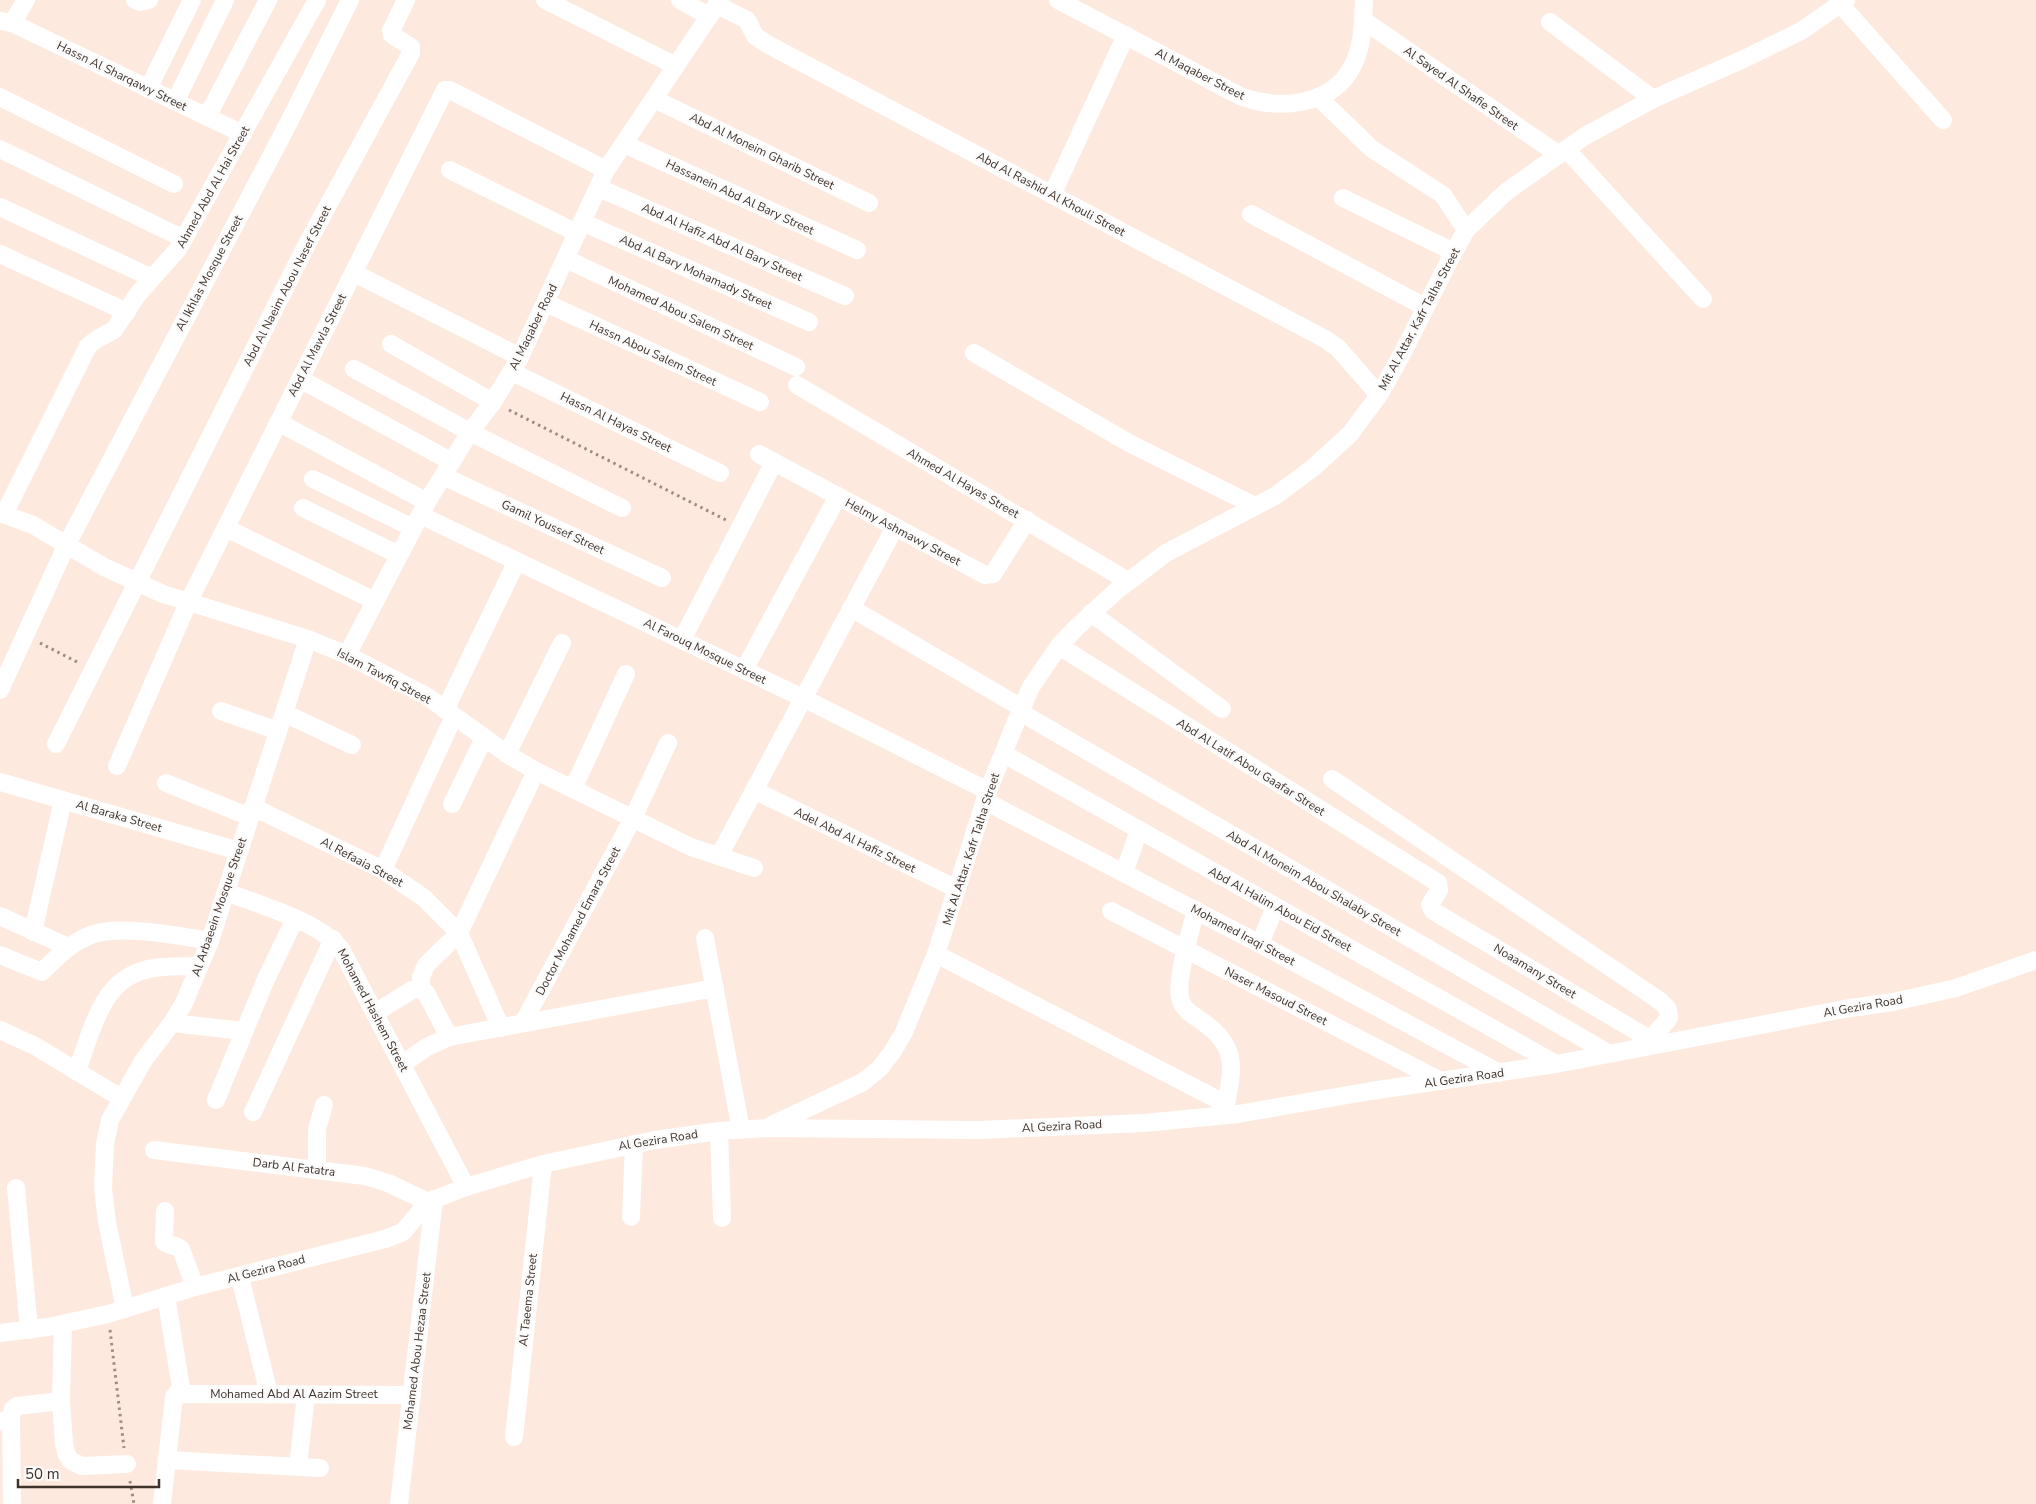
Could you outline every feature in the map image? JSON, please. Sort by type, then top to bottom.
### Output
[{"type":"street","points":[[6,22],[26,0]]},
{"type":"street","points":[[135,0],[146,2],[149,0]]},
{"type":"street","points":[[148,89],[192,0]]},
{"type":"street","points":[[175,102],[225,0]]},
{"type":"street","points":[[207,117],[268,0]]},
{"type":"street","name":"Ahmed Abd Al Hai Street","points":[[2,513],[88,346],[97,338],[114,330],[152,278],[168,262],[184,239],[317,0]]},
{"type":"street","name":"Al Ikhlas Mosque Street","points":[[0,690],[66,546],[289,122],[350,0]]},
{"type":"street","name":"Abd Al Naeim Abou Nasef Street","points":[[136,583],[307,244],[411,53],[411,47],[392,35],[391,32],[406,0]]},
{"type":"street","points":[[545,0],[676,66]]},
{"type":"street","name":"Abd Al Rashid Al Khouli Street","points":[[680,0],[716,7],[747,20],[755,36],[767,44],[1325,339],[1338,348],[1379,395]]},
{"type":"street","name":"Al Maqaber Street","points":[[1069,2],[1240,96],[1253,101],[1280,104],[1307,101],[1338,86],[1352,68],[1360,45],[1364,0]]},
{"type":"street","points":[[1843,1],[1942,120]]},
{"type":"street","name":"Mit Al Attar, Kafr Talha Street","points":[[767,1128],[863,1082],[880,1068],[894,1051],[904,1032],[936,954],[986,796],[1031,687],[1058,646],[1091,613],[1128,581],[1166,553],[1275,496],[1314,467],[1350,434],[1379,395],[1466,230],[1506,192],[1585,136],[1653,99],[1793,35],[1843,1]]},
{"type":"street","name":"Al Maqaber Road","points":[[347,654],[420,515],[470,432],[493,402],[516,364],[546,303],[606,170],[716,7]]},
{"type":"street","name":"Al Sayed Al Shafie Street","points":[[1363,20],[1563,152],[1704,299]]},
{"type":"street","name":"Hassn Al Sharqawy Street","points":[[6,22],[243,134]]},
{"type":"street","points":[[1550,22],[1653,99]]},
{"type":"street","points":[[1052,195],[1126,35]]},
{"type":"street","name":"Abd Al Mawla Street","points":[[117,766],[188,603],[445,90],[606,170]]},
{"type":"street","points":[[0,97],[174,184]]},
{"type":"street","points":[[1318,97],[1372,149],[1443,194],[1466,230]]},
{"type":"street","name":"Abd Al Moneim Gharib Street","points":[[654,99],[869,203]]},
{"type":"street","name":"Hassanein Abd Al Bary Street","points":[[624,144],[857,250]]},
{"type":"street","points":[[0,149],[184,239]]},
{"type":"street","name":"Abd Al Bary Mohamady Street","points":[[450,170],[580,228],[809,322]]},
{"type":"street","name":"Abd Al Hafiz Abd Al Bary Street","points":[[599,188],[844,296]]},
{"type":"street","points":[[1344,198],[1454,252]]},
{"type":"street","points":[[0,207],[152,278]]},
{"type":"street","points":[[1251,214],[1425,307]]},
{"type":"street","points":[[0,254],[127,312]]},
{"type":"street","name":"Mohamed Abou Salem Street","points":[[566,258],[796,367]]},
{"type":"street","name":"Hassn Al Hayas Street","points":[[354,273],[516,364],[720,473]]},
{"type":"street","name":"Hassn Abou Salem Street","points":[[546,303],[760,402]]},
{"type":"street","points":[[391,344],[493,402]]},
{"type":"street","points":[[974,353],[1129,443],[1255,506]]},
{"type":"street","points":[[354,369],[470,432],[622,508]]},
{"type":"street","name":"Gamil Youssef Street","points":[[300,379],[448,469],[662,578]]},
{"type":"street","name":"Ahmed Al Hayas Street","points":[[797,385],[1128,581]]},
{"type":"street","points":[[278,422],[420,515]]},
{"type":"street","name":"Helmy Ashmawy Street","points":[[740,527],[766,458],[982,574],[989,575],[995,571],[1027,520]]},
{"type":"street","points":[[313,479],[420,515]]},
{"type":"street","points":[[744,670],[838,496]]},
{"type":"street","points":[[303,508],[399,555]]},
{"type":"street","name":"Islam Tawfiq Street","points":[[2,513],[33,525],[66,546],[136,583],[188,603],[308,639],[347,654],[428,697],[507,754],[536,772],[692,847],[754,868]]},
{"type":"street","name":"Al Farouq Mosque Street","points":[[420,515],[803,698],[986,796]]},
{"type":"street","points":[[682,640],[740,527]]},
{"type":"street","points":[[719,856],[895,527]]},
{"type":"street","points":[[226,528],[375,601]]},
{"type":"street","points":[[382,870],[517,562]]},
{"type":"street","points":[[56,744],[136,583]]},
{"type":"street","name":"Abd Al Moneim Abou Shalaby Street","points":[[852,608],[1021,710],[1608,1053]]},
{"type":"street","points":[[1091,613],[1222,709]]},
{"type":"street","name":"Al Arbaeein Mosque Street","points":[[126,1309],[107,1222],[103,1188],[105,1144],[110,1120],[143,1061],[172,1023],[184,1003],[210,940],[308,639]]},
{"type":"street","points":[[507,754],[562,643]]},
{"type":"street","name":"Abd Al Latif Abou Gaafar Street","points":[[1058,646],[1438,883],[1439,890]]},
{"type":"street","points":[[573,789],[626,674]]},
{"type":"street","points":[[221,711],[278,731]]},
{"type":"street","points":[[284,713],[352,745]]},
{"type":"street","points":[[452,804],[484,738]]},
{"type":"street","name":"Doctor Mohamed Emara Street","points":[[523,1024],[633,818],[668,743]]},
{"type":"street","name":"Abd Al Halim Abou Eid Street","points":[[1004,754],[1556,1064]]},
{"type":"street","points":[[420,989],[421,977],[426,965],[459,933],[536,772]]},
{"type":"street","points":[[1332,780],[1660,1002],[1668,1009],[1669,1018],[1654,1042]]},
{"type":"street","name":"Al Baraka Street","points":[[0,782],[239,851]]},
{"type":"street","name":"Al Refaaia Street","points":[[166,784],[252,812],[382,870],[424,898],[459,933]]},
{"type":"street","name":"Adel Abd Al Hafiz Street","points":[[754,790],[957,889]]},
{"type":"street","name":"Mohamed Iraqi Street","points":[[986,796],[1124,873],[1499,1073]]},
{"type":"street","points":[[33,932],[63,800]]},
{"type":"street","points":[[1124,873],[1139,830]]},
{"type":"street","name":"Noaamany Street","points":[[1439,890],[1431,903],[1431,910],[1654,1042]]},
{"type":"street","name":"Mohamed Hashem Street","points":[[226,892],[317,928],[333,939],[341,949],[466,1187]]},
{"type":"street","points":[[1260,944],[1275,907]]},
{"type":"street","points":[[936,954],[1225,1110],[1231,1060],[1225,1041],[1191,1014],[1181,1003],[1180,985],[1196,910]]},
{"type":"street","name":"Naser Masoud Street","points":[[1111,911],[1441,1082]]},
{"type":"street","points":[[0,916],[68,947]]},
{"type":"street","points":[[216,1100],[244,1031],[295,919]]},
{"type":"street","points":[[0,955],[42,972],[53,959],[68,947],[92,935],[117,931],[210,940]]},
{"type":"street","points":[[459,933],[501,1028]]},
{"type":"street","points":[[705,938],[741,1130]]},
{"type":"street","points":[[254,1112],[333,939]]},
{"type":"street","name":"Al Gezira Road","points":[[0,1333],[29,1330],[108,1314],[195,1287],[395,1236],[403,1232],[431,1200],[466,1187],[543,1164],[634,1144],[719,1131],[767,1128],[979,1130],[1144,1122],[1441,1082],[1556,1064],[1654,1042],[1893,1002],[1956,988],[2036,960]]},
{"type":"street","points":[[77,1071],[100,1010],[114,987],[125,979],[145,970],[199,966]]},
{"type":"street","points":[[402,1064],[427,1047],[449,1037],[715,988]]},
{"type":"street","points":[[375,1013],[412,990],[420,989],[426,993],[449,1037]]},
{"type":"street","points":[[172,1023],[244,1031]]},
{"type":"street","points":[[0,1030],[36,1046],[121,1098]]},
{"type":"street","points":[[317,1170],[317,1129],[324,1105]]},
{"type":"street","points":[[719,1131],[722,1218]]},
{"type":"street","points":[[632,1217],[634,1144]]},
{"type":"street","name":"Darb Al Fatatra","points":[[154,1150],[377,1178],[431,1200]]},
{"type":"street","name":"Al Taeema Street","points":[[514,1437],[543,1164]]},
{"type":"street","points":[[16,1188],[29,1330]]},
{"type":"street","name":"Mohamed Abou Hezaa Street","points":[[399,1504],[412,1395],[431,1200]]},
{"type":"street","points":[[165,1211],[164,1242],[181,1249],[195,1287]]},
{"type":"street","points":[[240,1277],[269,1394]]},
{"type":"street","points":[[162,1504],[174,1397],[179,1394],[166,1296]]},
{"type":"street","points":[[63,1324],[61,1401],[64,1444],[67,1455],[71,1460],[82,1466],[126,1464]]},
{"type":"street","name":"Mohamed Abd Al Aazim Street","points":[[179,1394],[412,1395]]},
{"type":"street","points":[[298,1466],[306,1395]]},
{"type":"street","points":[[12,1504],[6,1419],[17,1406],[61,1401]]},
{"type":"street","points":[[166,1460],[320,1468]]},
{"type":"path","points":[[493,402],[740,527]]},
{"type":"path","points":[[25,636],[93,670]]},
{"type":"path","points":[[108,1314],[126,1464],[134,1504]]}]
